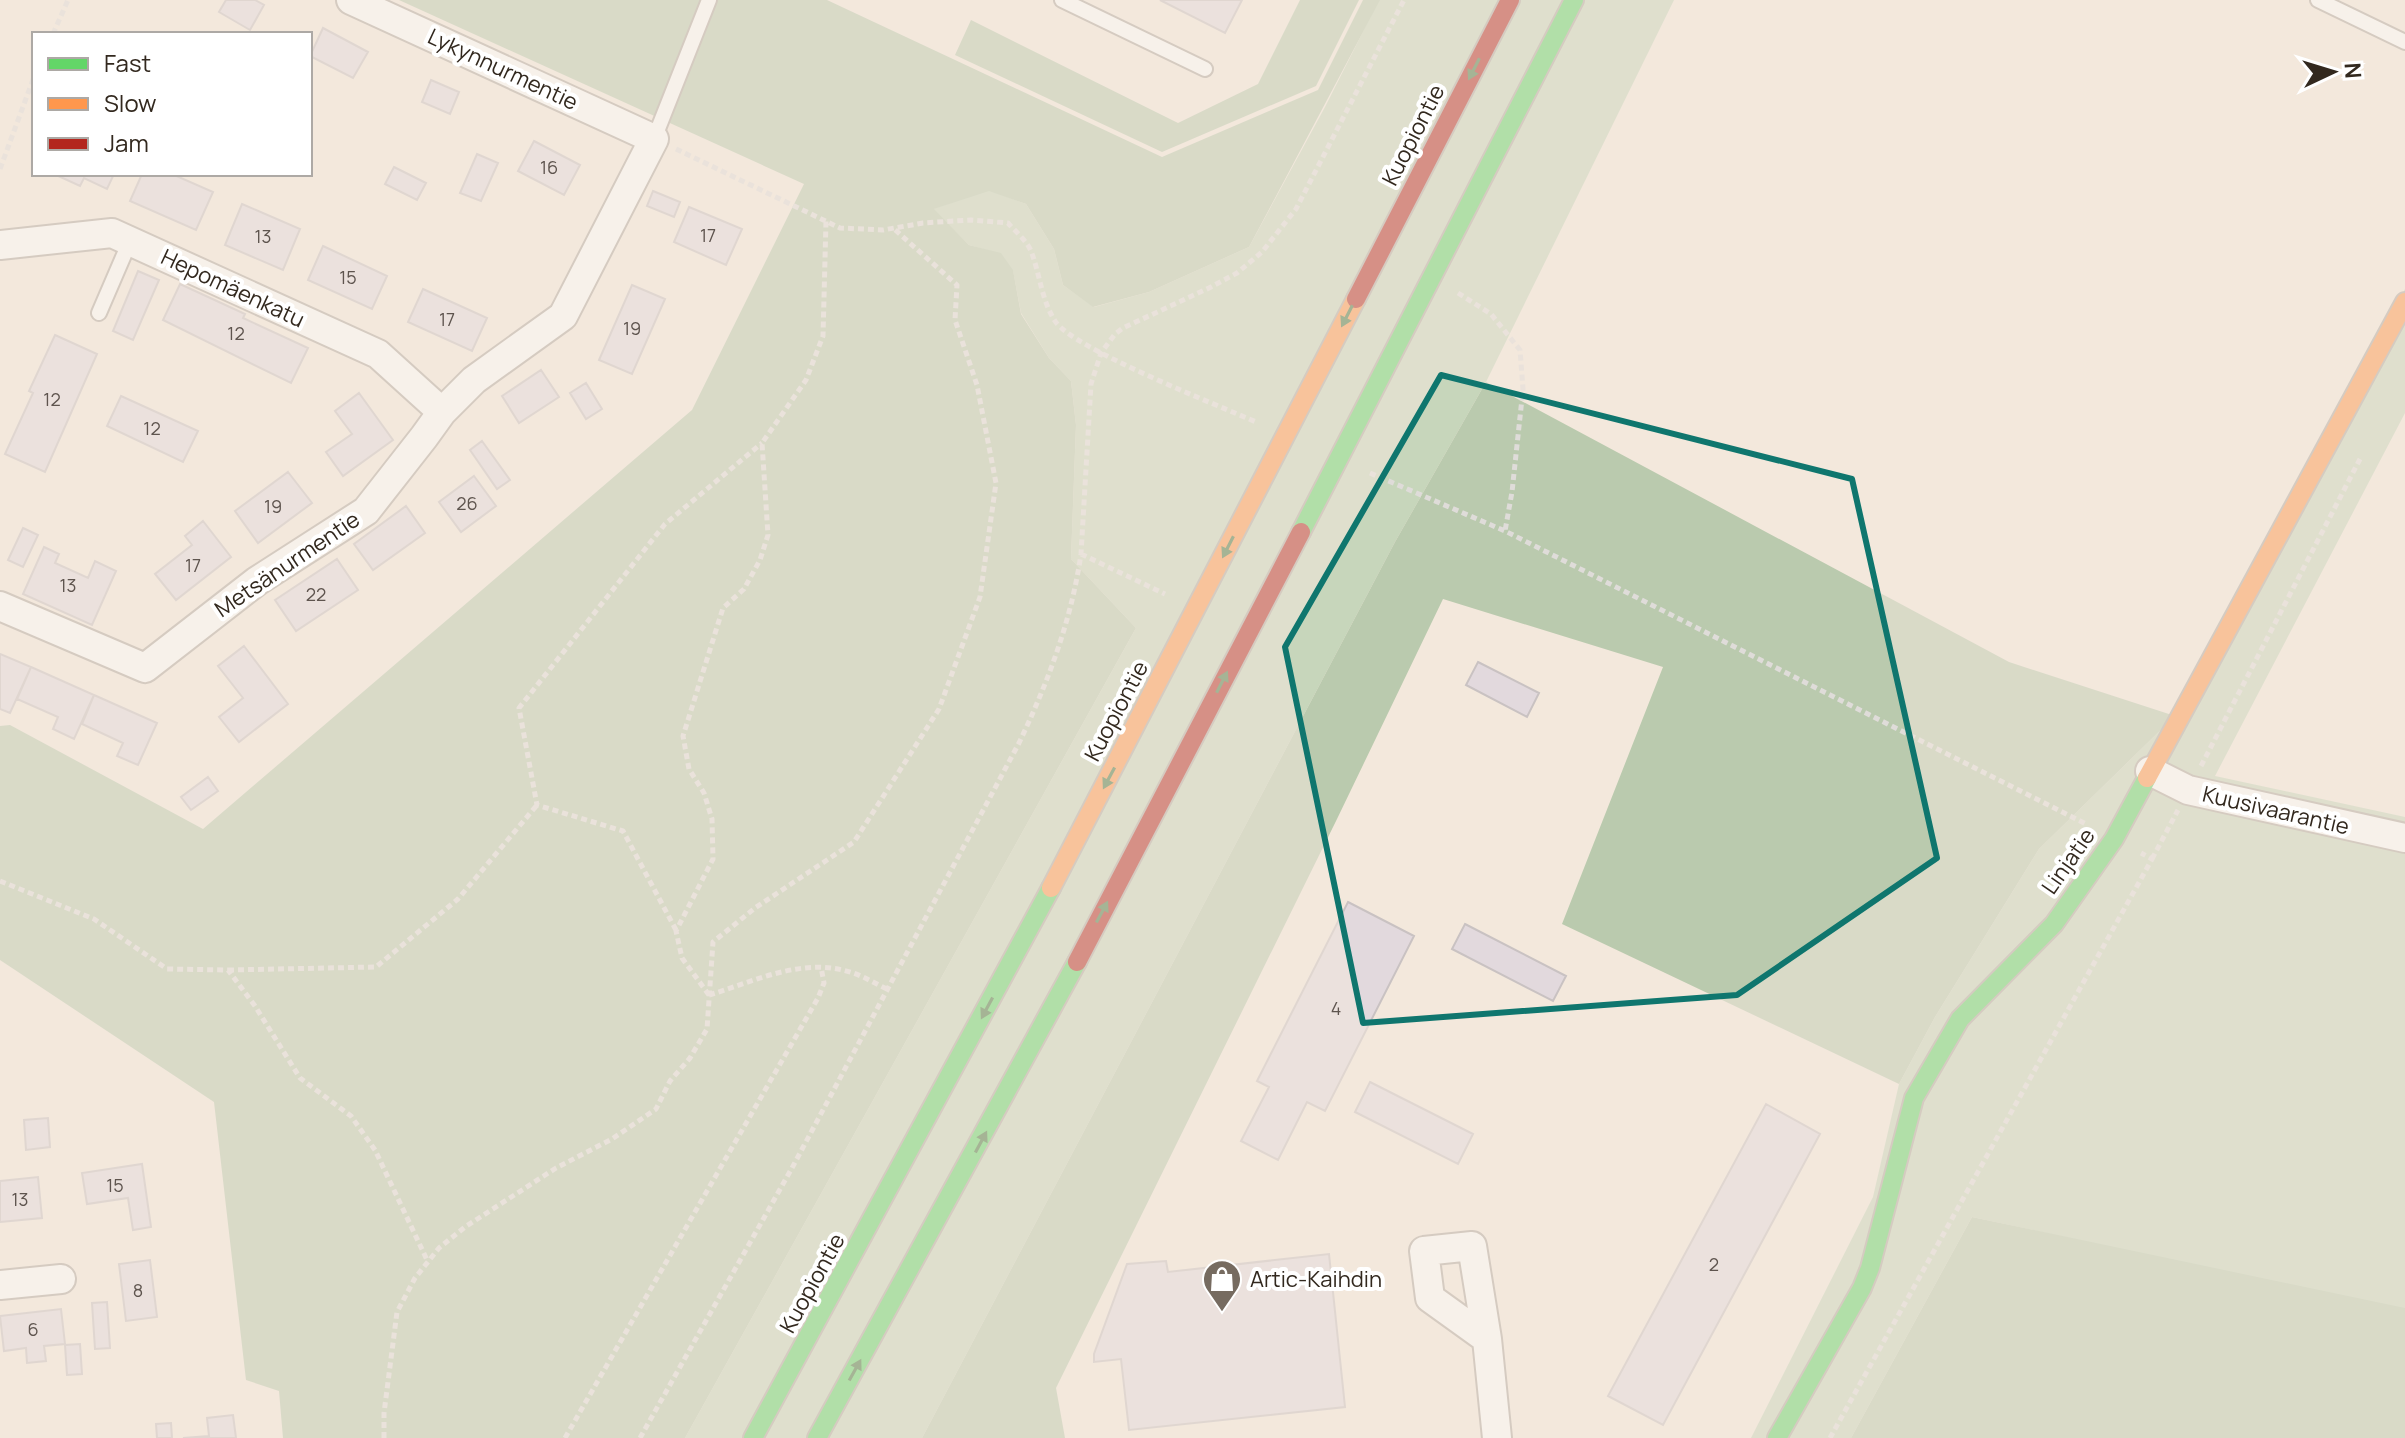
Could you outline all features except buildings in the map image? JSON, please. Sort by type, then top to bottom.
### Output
[{"type":"main road","name":"Kuopiontie","points":[[753,1438],[885,1201],[1137,724],[1510,0]]},
{"type":"main road","points":[[817,1438],[989,1127],[1574,0]]},
{"type":"main road","name":"Linjatie","points":[[1777,1438],[1862,1288],[1870,1268],[1914,1098],[1960,1019],[2054,924],[2114,839],[2405,302]]},
{"type":"street","name":"Lykynnurmentie","points":[[351,0],[654,139]]},
{"type":"street","name":"Metsänurmentie","points":[[0,606],[145,668],[257,581],[366,511],[442,412],[474,380],[563,316],[654,139]]},
{"type":"street","name":"Hepomäenkatu","points":[[0,245],[112,233],[378,354],[442,412]]},
{"type":"street","name":"Kuusivaarantie","points":[[2150,771],[2188,790],[2405,838]]},
{"type":"street","points":[[0,1285],[61,1279]]},
{"type":"street","points":[[1487,1339],[1497,1438]]},
{"type":"lane","points":[[654,139],[709,0]]},
{"type":"lane","points":[[1062,0],[1205,69]]},
{"type":"lane","points":[[2318,0],[2405,42]]},
{"type":"lane","points":[[99,313],[130,241]]},
{"type":"path","points":[[54,32],[68,0]]},
{"type":"path","points":[[640,1438],[792,1168],[1043,694],[1070,614],[1081,554],[1091,384],[1101,353],[1123,328],[1237,273],[1262,252],[1296,209],[1404,0]]},
{"type":"path","points":[[0,169],[32,82]]},
{"type":"path","points":[[654,139],[840,228],[893,228],[971,220],[1008,223],[1030,248],[1044,298],[1056,323],[1071,336],[1101,353],[1256,422]]},
{"type":"path","points":[[537,805],[519,708],[665,524],[762,443],[806,380],[823,336],[826,221]]},
{"type":"path","points":[[384,1438],[384,1413],[397,1312],[415,1278],[439,1248],[465,1227],[656,1109],[670,1081],[690,1058],[707,1029],[713,942],[755,908],[854,842],[939,709],[980,597],[996,483],[977,385],[955,320],[957,285],[893,228]]},
{"type":"path","points":[[1457,292],[1491,314],[1520,350],[1523,389],[1505,531]]},
{"type":"path","points":[[676,931],[713,859],[712,819],[704,793],[689,769],[683,736],[723,608],[744,589],[760,560],[768,535],[762,443]]},
{"type":"path","points":[[1830,1438],[2152,859],[2362,456]]},
{"type":"path","points":[[1364,470],[1505,531],[2152,859]]},
{"type":"path","points":[[1081,554],[1165,594]]},
{"type":"path","points":[[537,805],[623,831],[676,931],[682,958],[709,995]]},
{"type":"path","points":[[0,881],[94,919],[167,969],[376,967],[458,899],[537,805]]},
{"type":"path","points":[[709,995],[784,969],[821,967],[853,973],[888,989]]},
{"type":"path","points":[[565,1438],[818,998],[824,983],[821,967]]},
{"type":"path","points":[[228,970],[255,1006],[300,1078],[351,1116],[375,1150],[428,1262]]},
{"type":"highlighted area","points":[[1441,375],[1852,479],[1937,858],[1737,995],[1363,1023],[1285,647]]},
{"type":"green space","points":[[399,0],[827,0],[1162,157],[1318,90],[1363,0],[1380,0],[1249,247],[1149,292],[1093,307],[1063,285],[1054,249],[1026,204],[989,191],[934,209],[969,245],[1001,253],[1013,270],[1021,314],[1049,358],[1071,381],[1076,425],[1071,559],[1136,628],[685,1438],[283,1438],[279,1391],[246,1380],[214,1102],[0,960],[0,726],[10,725],[203,829],[692,410],[804,184]]},
{"type":"green space","points":[[1300,0],[1359,0],[1316,86],[1162,152],[955,55],[971,20],[1178,123],[1258,84]]},
{"type":"green space","points":[[1379,0],[1674,0],[1486,382],[1395,542],[922,1438],[685,1438],[1136,628],[1071,559],[1076,425],[1071,381],[1049,358],[1021,313],[1013,271],[1001,254],[969,245],[933,209],[989,190],[1026,204],[1054,249],[1063,285],[1094,307],[1149,292],[1249,247]]},
{"type":"green space","points":[[2405,289],[2405,413],[2215,776],[2405,817],[2405,1310],[1972,1217],[1851,1438],[1751,1438],[1873,1197],[1899,1084],[1935,1017],[2039,849],[2175,716]]},
{"type":"green space","points":[[1486,382],[2009,662],[2175,716],[2039,849],[1935,1017],[1899,1084],[1562,924],[1663,667],[1443,599],[1056,1388],[1065,1438],[922,1438],[1395,542]]},
{"type":"green space","points":[[1972,1217],[2405,1308],[2405,1438],[1851,1438]]},
{"type":"traffic: fast","points":[[1301,532],[1574,0]]},
{"type":"traffic: fast","points":[[1777,1438],[1862,1288],[1870,1268],[1914,1098],[1960,1019],[2054,924],[2114,839],[2147,778]]},
{"type":"traffic: fast","points":[[753,1438],[1051,888]]},
{"type":"traffic: fast","points":[[817,1438],[1077,962]]},
{"type":"traffic: slow","points":[[1051,888],[1356,299]]},
{"type":"traffic: slow","points":[[2147,778],[2405,302]]},
{"type":"traffic: jam","points":[[1356,299],[1510,0]]},
{"type":"traffic: jam","points":[[1077,962],[1301,532]]},
{"type":"place","name":"Artic-Kaihdin","points":[[1222,1313]]}]
